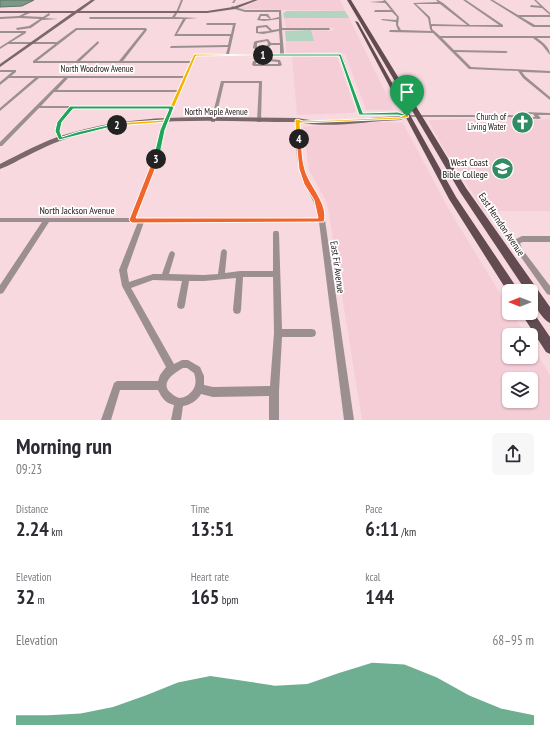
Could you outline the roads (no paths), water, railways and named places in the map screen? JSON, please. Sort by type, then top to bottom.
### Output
[{"type":"main road","points":[[0,66],[93,0]]},
{"type":"main road","points":[[233,6],[251,0]]},
{"type":"main road","points":[[0,11],[207,12],[256,0]]},
{"type":"main road","points":[[344,0],[453,199],[508,284]]},
{"type":"main road","name":"East Herndon Avenue","points":[[350,0],[472,204],[550,317]]},
{"type":"main road","points":[[0,11],[26,15],[77,12],[177,12]]},
{"type":"main road","name":"North Maple Avenue","points":[[297,120],[301,118],[361,114],[398,113],[407,116]]},
{"type":"main road","points":[[326,122],[360,116],[361,114]]},
{"type":"main road","name":"North Maple Avenue","points":[[0,167],[61,139],[98,128],[136,122],[297,120],[302,122],[326,122],[400,118],[407,116]]},
{"type":"main road","points":[[532,320],[550,348]]},
{"type":"street","points":[[172,18],[177,12],[182,0]]},
{"type":"street","points":[[235,0],[233,6],[248,11],[280,11],[282,55]]},
{"type":"street","points":[[437,0],[470,26]]},
{"type":"street","points":[[430,25],[502,26],[464,0]]},
{"type":"street","points":[[491,0],[534,26],[550,26]]},
{"type":"street","points":[[535,0],[550,15]]},
{"type":"street","points":[[370,2],[385,1],[398,17],[397,25],[400,31]]},
{"type":"street","points":[[442,3],[414,3],[428,18],[434,32],[470,68],[550,72]]},
{"type":"street","points":[[531,6],[543,7]]},
{"type":"street","points":[[375,11],[393,11]]},
{"type":"street","points":[[97,12],[90,18],[197,18]]},
{"type":"street","points":[[0,18],[7,14]]},
{"type":"street","points":[[11,29],[30,27],[49,14]]},
{"type":"street","points":[[270,18],[267,14],[260,15],[258,20],[280,18]]},
{"type":"street","points":[[0,18],[26,15],[57,19]]},
{"type":"street","points":[[517,16],[550,15]]},
{"type":"street","points":[[185,18],[175,35],[232,35]]},
{"type":"street","points":[[382,20],[397,21]]},
{"type":"street","points":[[116,29],[120,24]]},
{"type":"street","points":[[207,24],[235,24],[227,55]]},
{"type":"street","points":[[271,30],[267,26],[261,26],[258,27],[257,32],[265,33],[271,30],[329,29]]},
{"type":"street","points":[[120,62],[146,29],[76,29],[34,62],[77,62],[120,62],[191,62]]},
{"type":"street","points":[[390,31],[434,32]]},
{"type":"street","points":[[0,32],[25,32],[1,47]]},
{"type":"street","points":[[534,37],[543,44],[550,54]]},
{"type":"street","points":[[440,38],[550,37]]},
{"type":"street","points":[[270,44],[268,40],[259,40],[256,42],[255,48],[267,48],[270,44],[282,44]]},
{"type":"street","points":[[9,42],[59,43]]},
{"type":"street","points":[[77,62],[98,42]]},
{"type":"street","points":[[172,47],[229,46]]},
{"type":"street","points":[[454,51],[506,52]]},
{"type":"street","points":[[132,220],[158,154],[162,130],[194,55],[340,55],[361,114]]},
{"type":"street","points":[[268,55],[268,60]]},
{"type":"street","points":[[258,60],[268,60],[279,61],[280,65],[254,65],[254,62],[258,60]]},
{"type":"street","points":[[0,62],[7,62]]},
{"type":"street","points":[[519,70],[524,77],[550,99]]},
{"type":"street","points":[[0,71],[15,71],[0,84]]},
{"type":"street","name":"North Woodrow Avenue","points":[[8,77],[185,77]]},
{"type":"street","points":[[0,110],[38,77]]},
{"type":"street","points":[[0,144],[67,77]]},
{"type":"street","points":[[213,121],[222,82],[261,82],[259,120]]},
{"type":"street","points":[[53,91],[179,91]]},
{"type":"street","points":[[541,91],[550,91]]},
{"type":"street","points":[[37,107],[172,107]]},
{"type":"street","points":[[61,139],[57,131],[57,126],[72,107]]},
{"type":"street","points":[[526,113],[531,118]]},
{"type":"street","name":"North Maple Avenue","points":[[506,116],[526,113],[550,116]]},
{"type":"street","points":[[534,113],[538,116],[538,118]]},
{"type":"street","name":"North Maple Avenue","points":[[407,116],[506,116],[531,118],[550,116]]},
{"type":"street","name":"East Fir Avenue","points":[[297,120],[302,169],[307,184],[317,200],[322,220],[349,420]]},
{"type":"street","name":"North Jackson Avenue","points":[[0,220],[322,220]]},
{"type":"street","points":[[0,291],[47,220]]},
{"type":"street","points":[[142,220],[123,270],[126,286],[172,369]]},
{"type":"street","points":[[274,420],[274,391],[278,333],[276,233]]},
{"type":"street","points":[[550,239],[522,239],[516,242],[519,250],[550,292]]},
{"type":"street","points":[[221,276],[224,252]]},
{"type":"street","points":[[165,278],[172,254]]},
{"type":"street","points":[[126,286],[153,277],[186,278],[240,274],[277,274]]},
{"type":"street","points":[[237,310],[240,274]]},
{"type":"street","points":[[181,305],[186,278]]},
{"type":"street","points":[[278,333],[312,332]]},
{"type":"street","points":[[182,364],[193,366],[200,376],[199,389],[191,401],[178,406],[172,406],[166,402],[163,397],[162,385],[165,376],[172,369],[182,364]]},
{"type":"street","points":[[106,420],[117,386],[162,385]]},
{"type":"street","points":[[199,389],[213,392],[274,391]]},
{"type":"street","points":[[176,420],[178,406]]},
{"type":"place","name":"Church of Living Water","points":[[522,122]]},
{"type":"place","name":"West Coast Bible College","points":[[503,168]]}]
